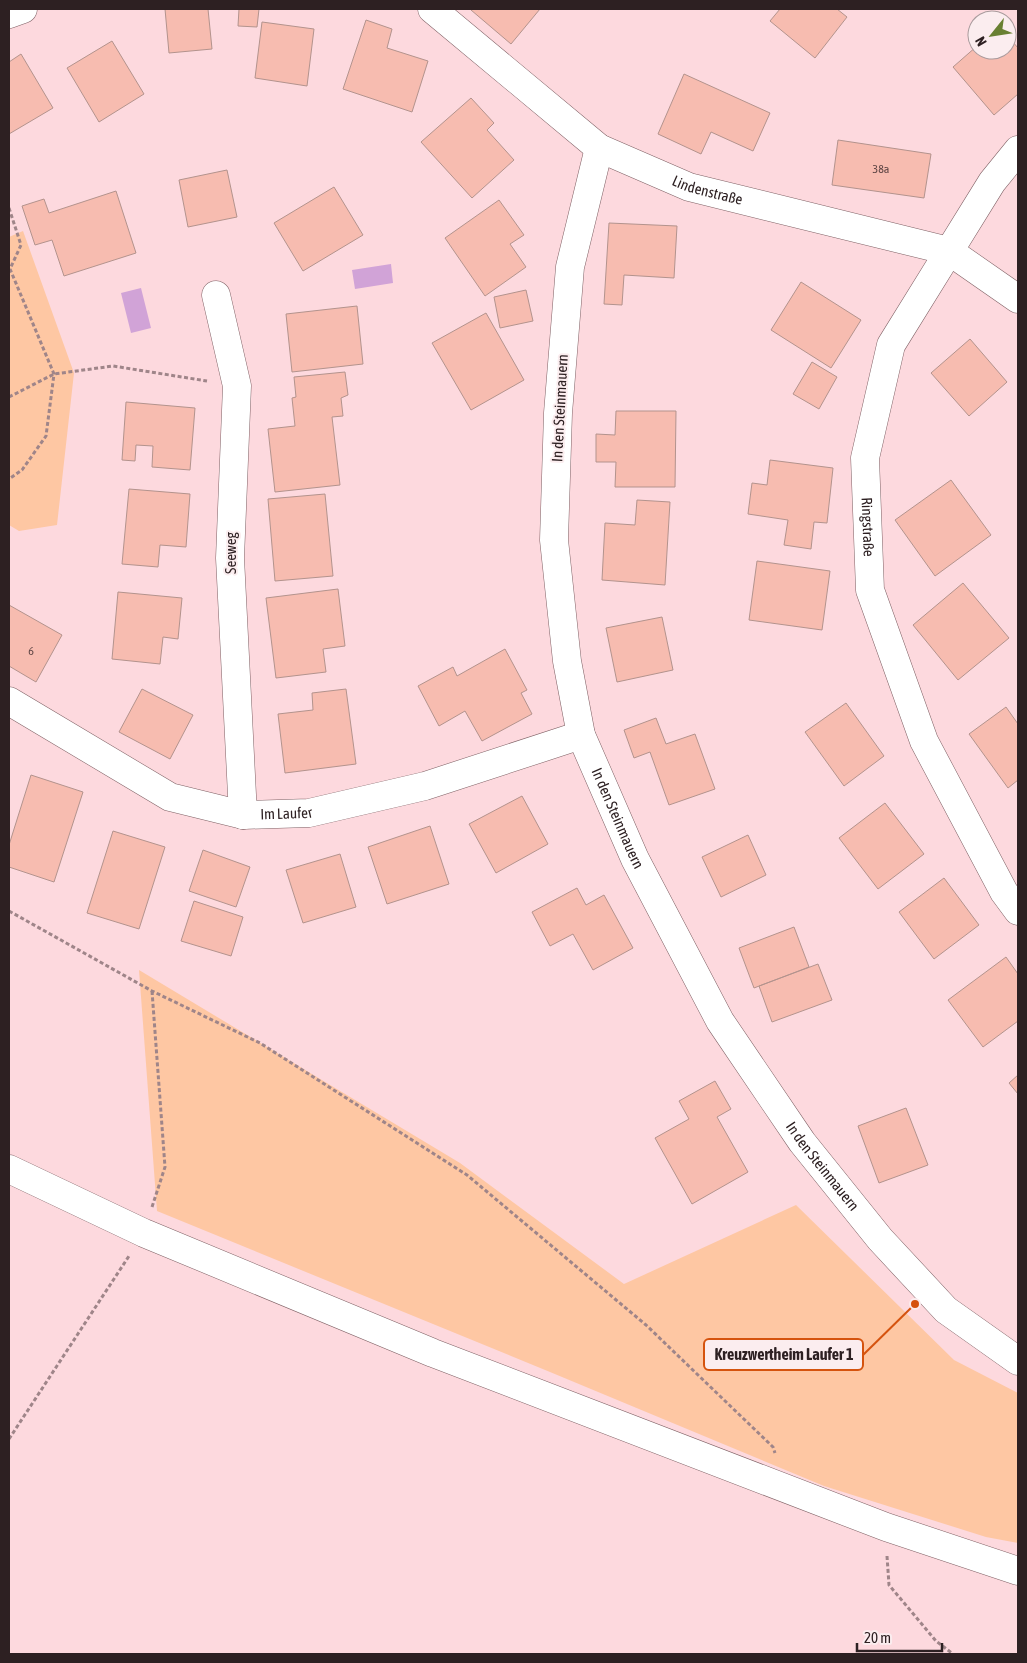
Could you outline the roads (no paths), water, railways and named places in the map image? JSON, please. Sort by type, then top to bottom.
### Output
[{"type":"street","points":[[9,14],[23,9]]},
{"type":"street","name":"Lindenstraße","points":[[432,9],[598,148],[689,187],[949,252],[1018,299]]},
{"type":"street","name":"In den Steinmauern","points":[[598,148],[570,267],[558,413],[554,540],[567,661],[581,735],[635,859],[720,1021],[802,1142],[880,1239],[946,1310],[1018,1361]]},
{"type":"street","name":"Ringstraße","points":[[1014,892],[924,741],[870,590],[864,458],[891,345],[992,182],[1018,150]]},
{"type":"street","name":"Seeweg","points":[[216,294],[237,386],[230,558],[243,815]]},
{"type":"street","name":"Im Laufer","points":[[9,701],[170,797],[243,815],[309,813],[425,786],[581,735]]},
{"type":"street","points":[[9,1169],[144,1233],[424,1349],[886,1527],[1018,1571]]},
{"type":"place","name":"Kreuzwertheim Laufer 1","points":[[915,1304]]}]
